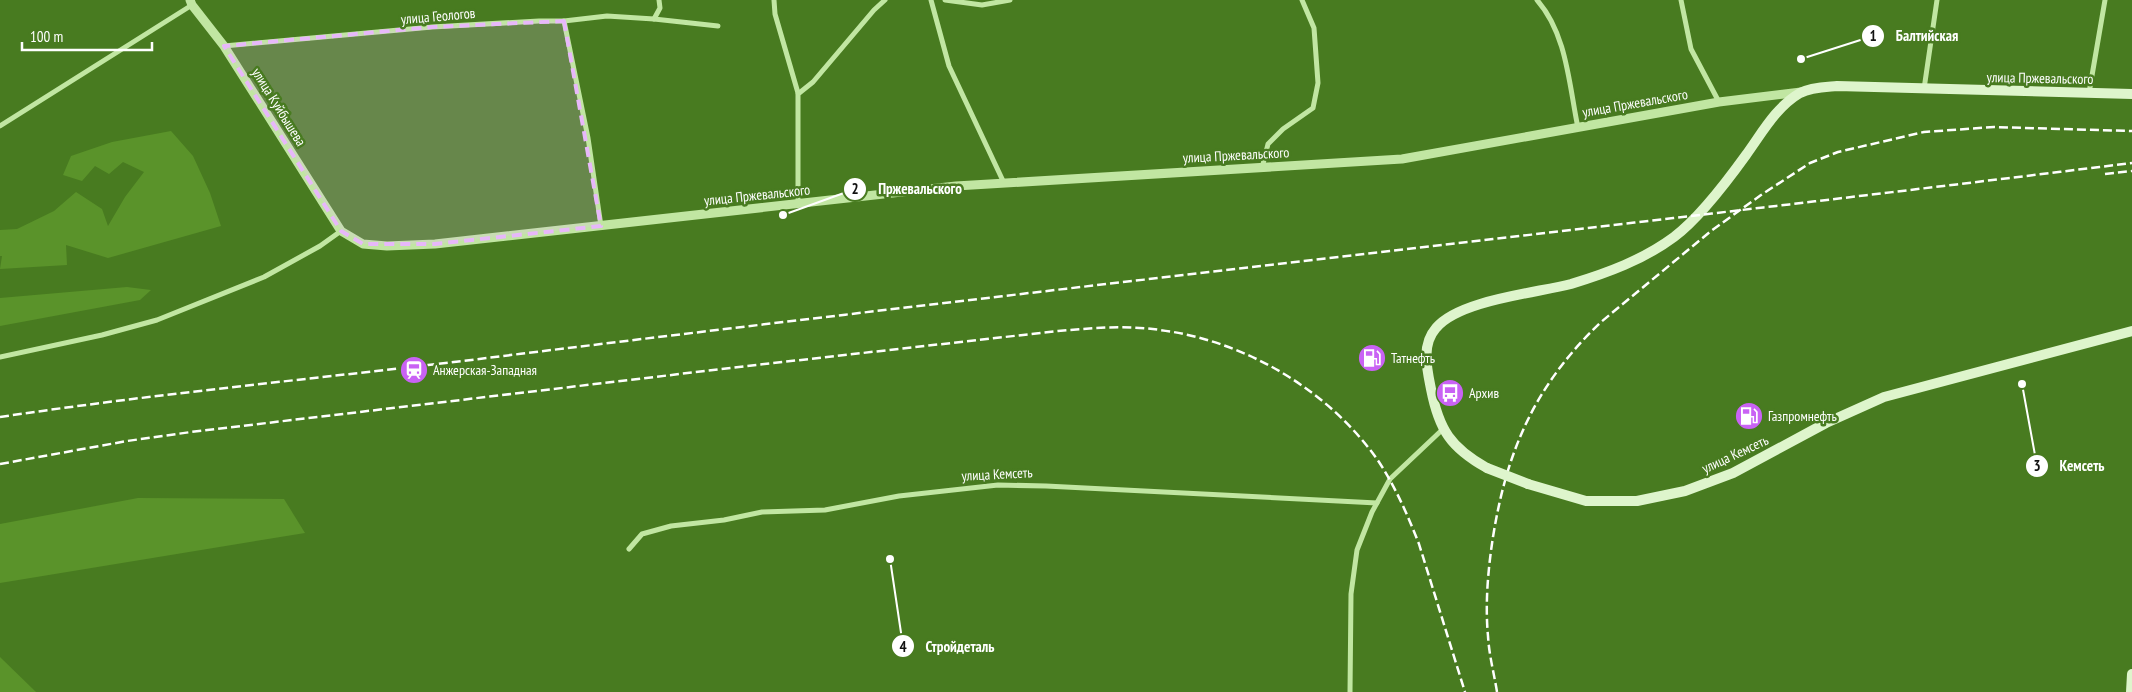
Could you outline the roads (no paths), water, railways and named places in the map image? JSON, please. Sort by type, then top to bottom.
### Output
[{"type":"main road","name":"улица Пржевальского","points":[[1801,92],[1837,86],[2132,94]]},
{"type":"main road","name":"улица Кемсеть","points":[[1801,92],[1768,122],[1745,156],[1686,227],[1656,249],[1629,263],[1586,279],[1472,307],[1443,320],[1428,340],[1426,360],[1432,396],[1443,429],[1452,443],[1464,454],[1488,468],[1528,484],[1586,501],[1636,501],[1685,491],[1733,472],[1826,423],[1884,397],[2132,331]]},
{"type":"main road","points":[[2131,692],[2132,674]]},
{"type":"street","points":[[654,19],[660,8],[659,0]]},
{"type":"street","points":[[774,0],[775,14],[798,93],[798,204]]},
{"type":"street","points":[[798,93],[813,82],[874,10],[885,0]]},
{"type":"street","points":[[932,0],[949,66],[983,144],[1004,183]]},
{"type":"street","points":[[945,0],[982,5],[1010,0]]},
{"type":"street","points":[[1262,168],[1268,144],[1283,129],[1313,108],[1318,83],[1314,28],[1302,0]]},
{"type":"street","points":[[1537,0],[1547,11],[1558,34],[1578,128]]},
{"type":"street","points":[[1681,0],[1691,49],[1719,102]]},
{"type":"street","points":[[1924,89],[1937,0]]},
{"type":"street","points":[[2089,93],[2105,0]]},
{"type":"street","points":[[0,126],[191,3]]},
{"type":"street","name":"улица Куйбышева","points":[[191,3],[224,46],[341,231]]},
{"type":"street","name":"улица Геологов","points":[[224,46],[432,27],[564,21],[607,16],[718,26]]},
{"type":"street","points":[[564,21],[588,138],[601,226]]},
{"type":"street","name":"улица Пржевальского","points":[[341,231],[363,244],[387,246],[436,244],[956,186],[1402,159],[1719,102],[1801,92]]},
{"type":"street","points":[[0,356],[102,335],[157,320],[264,277],[320,246],[341,231]]},
{"type":"street","points":[[1350,692],[1353,570],[1357,550],[1372,512],[1390,479],[1443,429]]},
{"type":"street","name":"улица Кемсеть","points":[[629,549],[642,534],[671,526],[724,520],[762,512],[825,510],[899,496],[998,485],[1377,503]]},
{"type":"railway","points":[[1497,692],[1490,657],[1487,612],[1488,586],[1493,537],[1507,475],[1516,447],[1542,394],[1578,345],[1601,322],[1711,231],[1761,195],[1810,163],[1838,152],[1924,132],[1994,127],[2132,131]]},
{"type":"railway","points":[[0,417],[189,392],[440,364],[2132,163]]},
{"type":"railway","points":[[2105,174],[2132,171]]},
{"type":"railway","points":[[0,464],[127,441],[191,432],[747,366],[1058,331],[1122,327],[1160,330],[1224,345],[1254,358],[1311,392],[1359,436],[1385,472],[1419,544],[1465,692]]},
{"type":"place","name":"Балтийская","points":[[1801,59]]},
{"type":"place","name":"Пржевальского","points":[[783,215]]},
{"type":"place","name":"Татнефть","points":[[1372,358]]},
{"type":"place","name":"Анжерская-Западная","points":[[414,370]]},
{"type":"place","name":"Кемсеть","points":[[2022,384]]},
{"type":"place","name":"Архив","points":[[1450,393]]},
{"type":"place","name":"Газпромнефть","points":[[1749,416]]},
{"type":"place","name":"Стройдеталь","points":[[890,559]]}]
